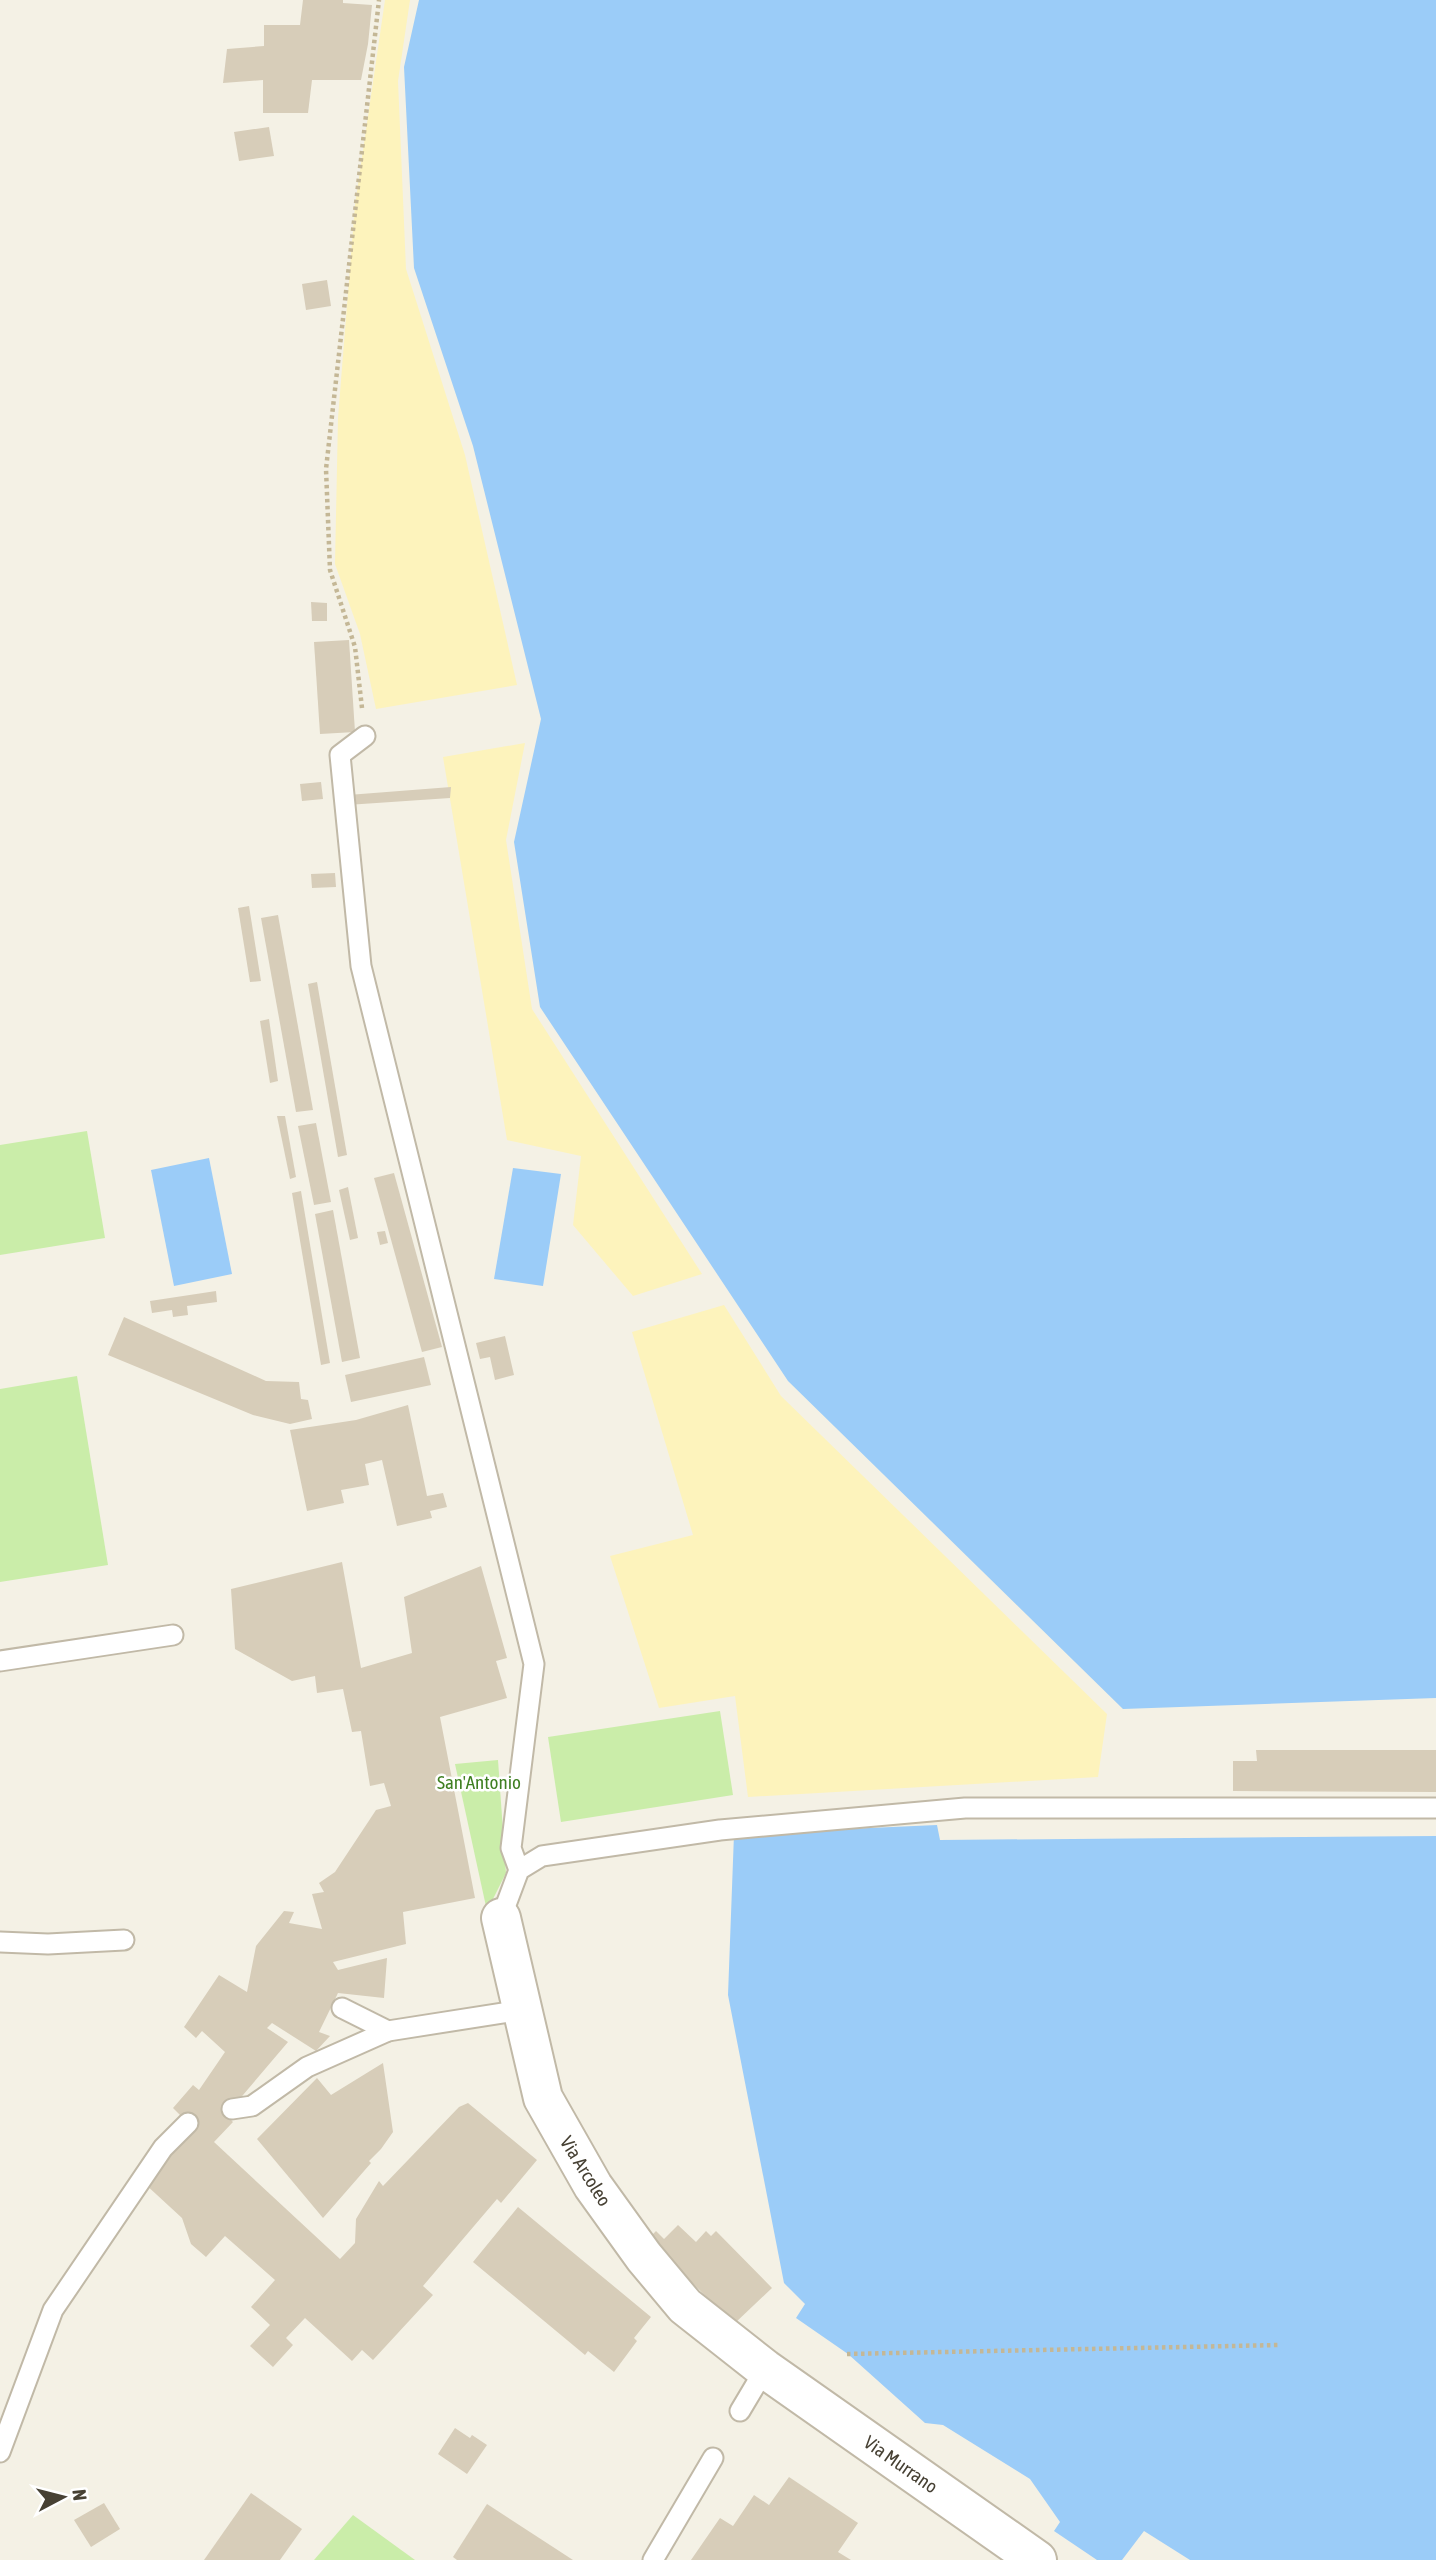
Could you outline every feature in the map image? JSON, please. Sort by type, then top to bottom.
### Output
[{"type":"street","name":"Via Arcoleo","points":[[501,1918],[543,2098],[593,2186],[644,2257],[685,2306],[765,2369]]},
{"type":"street","name":"Via Murrano","points":[[765,2369],[1037,2560]]},
{"type":"lane","points":[[365,736],[340,755],[361,966],[534,1664],[511,1848],[519,1870]]},
{"type":"lane","points":[[0,1661],[173,1635]]},
{"type":"lane","points":[[501,1918],[519,1870],[542,1856],[720,1830],[965,1808],[1436,1808]]},
{"type":"lane","points":[[0,1942],[48,1944],[124,1940]]},
{"type":"lane","points":[[342,2008],[388,2031]]},
{"type":"lane","points":[[232,2109],[252,2106],[307,2067],[388,2031],[522,2010]]},
{"type":"lane","points":[[0,2452],[53,2310],[163,2148],[188,2123]]},
{"type":"lane","points":[[740,2411],[765,2369]]},
{"type":"lane","points":[[653,2560],[713,2458]]},
{"type":"path","points":[[365,736],[355,647],[330,570],[327,469],[379,0]]},
{"type":"path","points":[[848,2354],[1279,2345]]},
{"type":"green space","points":[[87,1131],[105,1238],[0,1255],[0,1145]]},
{"type":"green space","points":[[77,1376],[108,1565],[0,1582],[0,1389]]},
{"type":"green space","points":[[720,1711],[733,1795],[561,1822],[548,1737]]},
{"type":"green space","name":"San'Antonio","points":[[498,1760],[506,1873],[487,1911],[455,1764]]},
{"type":"green space","points":[[353,2515],[415,2560],[314,2560]]},
{"type":"sand","points":[[385,0],[410,0],[398,81],[406,269],[465,455],[517,685],[376,709],[360,634],[335,564],[338,418],[355,205]]},
{"type":"sand","points":[[525,743],[506,840],[532,1009],[702,1274],[633,1296],[573,1225],[581,1156],[507,1140],[443,757]]},
{"type":"sand","points":[[724,1305],[781,1396],[1107,1714],[1098,1777],[748,1797],[735,1696],[659,1708],[610,1556],[693,1535],[632,1332]]},
{"type":"water","points":[[419,0],[1436,0],[1436,1698],[1123,1709],[788,1381],[540,1007],[514,842],[541,719],[473,446],[414,268],[404,67]]},
{"type":"water","points":[[209,1158],[232,1274],[174,1286],[151,1170]]},
{"type":"water","points":[[513,1168],[561,1174],[543,1286],[494,1279]]},
{"type":"water","points":[[937,1825],[940,1840],[1436,1836],[1436,2560],[1190,2560],[1144,2531],[1122,2560],[1097,2560],[1054,2531],[1060,2522],[1030,2479],[943,2425],[925,2423],[848,2354],[796,2318],[805,2304],[784,2283],[728,1995],[734,1834]]},
{"type":"building","points":[[303,0],[343,0],[343,3],[372,5],[361,80],[312,80],[308,113],[263,113],[263,80],[223,83],[227,49],[264,46],[264,25],[300,25]]},
{"type":"building","points":[[269,127],[274,156],[239,161],[234,132]]},
{"type":"building","points":[[327,280],[331,306],[306,310],[302,284]]},
{"type":"building","points":[[311,602],[327,603],[327,621],[312,621]]},
{"type":"building","points":[[349,640],[355,732],[320,734],[314,642]]},
{"type":"building","points":[[321,782],[323,799],[302,801],[300,784]]},
{"type":"building","points":[[451,787],[450,798],[347,805],[348,795]]},
{"type":"building","points":[[335,873],[336,887],[312,888],[311,874]]},
{"type":"building","points":[[249,906],[261,981],[250,982],[238,908]]},
{"type":"building","points":[[278,915],[313,1110],[296,1112],[261,918]]},
{"type":"building","points":[[317,982],[347,1155],[338,1157],[308,984]]},
{"type":"building","points":[[269,1019],[278,1081],[270,1083],[260,1021]]},
{"type":"building","points":[[277,1116],[285,1116],[296,1177],[290,1179]]},
{"type":"building","points":[[316,1123],[331,1202],[314,1205],[298,1126]]},
{"type":"building","points":[[394,1173],[442,1347],[422,1352],[374,1178]]},
{"type":"building","points":[[348,1187],[358,1238],[350,1240],[339,1190]]},
{"type":"building","points":[[301,1191],[330,1363],[321,1365],[292,1193]]},
{"type":"building","points":[[333,1210],[360,1358],[342,1362],[315,1214]]},
{"type":"building","points":[[385,1231],[388,1243],[380,1245],[377,1232]]},
{"type":"building","points":[[216,1291],[217,1302],[187,1306],[188,1315],[173,1317],[172,1310],[152,1313],[150,1301]]},
{"type":"building","points":[[124,1317],[266,1381],[299,1382],[301,1399],[308,1400],[312,1419],[290,1424],[253,1415],[108,1355]]},
{"type":"building","points":[[505,1336],[514,1375],[495,1380],[490,1357],[480,1359],[476,1343]]},
{"type":"building","points":[[424,1357],[431,1385],[351,1402],[345,1375]]},
{"type":"building","points":[[408,1405],[427,1496],[443,1493],[447,1507],[430,1511],[432,1518],[397,1526],[382,1460],[365,1464],[369,1485],[341,1490],[344,1503],[307,1511],[290,1430],[356,1420]]},
{"type":"building","points":[[342,1562],[361,1668],[412,1653],[404,1597],[481,1566],[507,1658],[496,1661],[507,1698],[440,1717],[475,1898],[403,1912],[406,1944],[333,1962],[338,1970],[387,1958],[384,1998],[338,1993],[319,2032],[330,2036],[316,2051],[272,2023],[267,2028],[288,2042],[226,2115],[233,2122],[214,2142],[340,2259],[355,2243],[356,2219],[379,2181],[383,2186],[459,2107],[468,2103],[537,2160],[501,2203],[497,2199],[423,2286],[433,2295],[373,2360],[362,2350],[352,2361],[305,2318],[286,2338],[293,2345],[273,2367],[250,2346],[270,2325],[251,2307],[275,2280],[225,2236],[206,2257],[191,2244],[182,2218],[144,2183],[194,2129],[173,2108],[193,2085],[199,2090],[225,2052],[202,2031],[196,2038],[184,2027],[219,1975],[247,1992],[256,1946],[284,1911],[294,1912],[289,1923],[322,1929],[312,1894],[324,1892],[319,1883],[335,1872],[376,1810],[391,1806],[384,1783],[370,1786],[361,1731],[352,1732],[343,1689],[317,1693],[315,1676],[292,1681],[235,1649],[231,1589]]},
{"type":"building","points":[[1256,1750],[1436,1750],[1436,1792],[1233,1791],[1233,1761],[1257,1761]]},
{"type":"building","points":[[383,2063],[393,2132],[369,2161],[371,2163],[323,2218],[257,2139],[317,2078],[331,2095]]},
{"type":"building","points":[[518,2207],[651,2317],[634,2338],[637,2341],[614,2372],[588,2351],[585,2355],[473,2262]]},
{"type":"building","points":[[678,2225],[696,2242],[706,2231],[711,2236],[716,2231],[772,2288],[734,2324],[666,2257],[644,2243],[656,2231],[664,2239]]},
{"type":"building","points":[[455,2428],[487,2445],[467,2474],[438,2454]]},
{"type":"building","points":[[789,2477],[858,2523],[838,2552],[851,2560],[691,2560],[720,2518],[733,2526],[754,2495],[769,2505]]},
{"type":"building","points":[[251,2493],[302,2529],[280,2560],[204,2560]]},
{"type":"building","points":[[104,2503],[120,2529],[91,2547],[74,2520]]},
{"type":"building","points":[[487,2504],[573,2560],[457,2560],[453,2557]]}]
